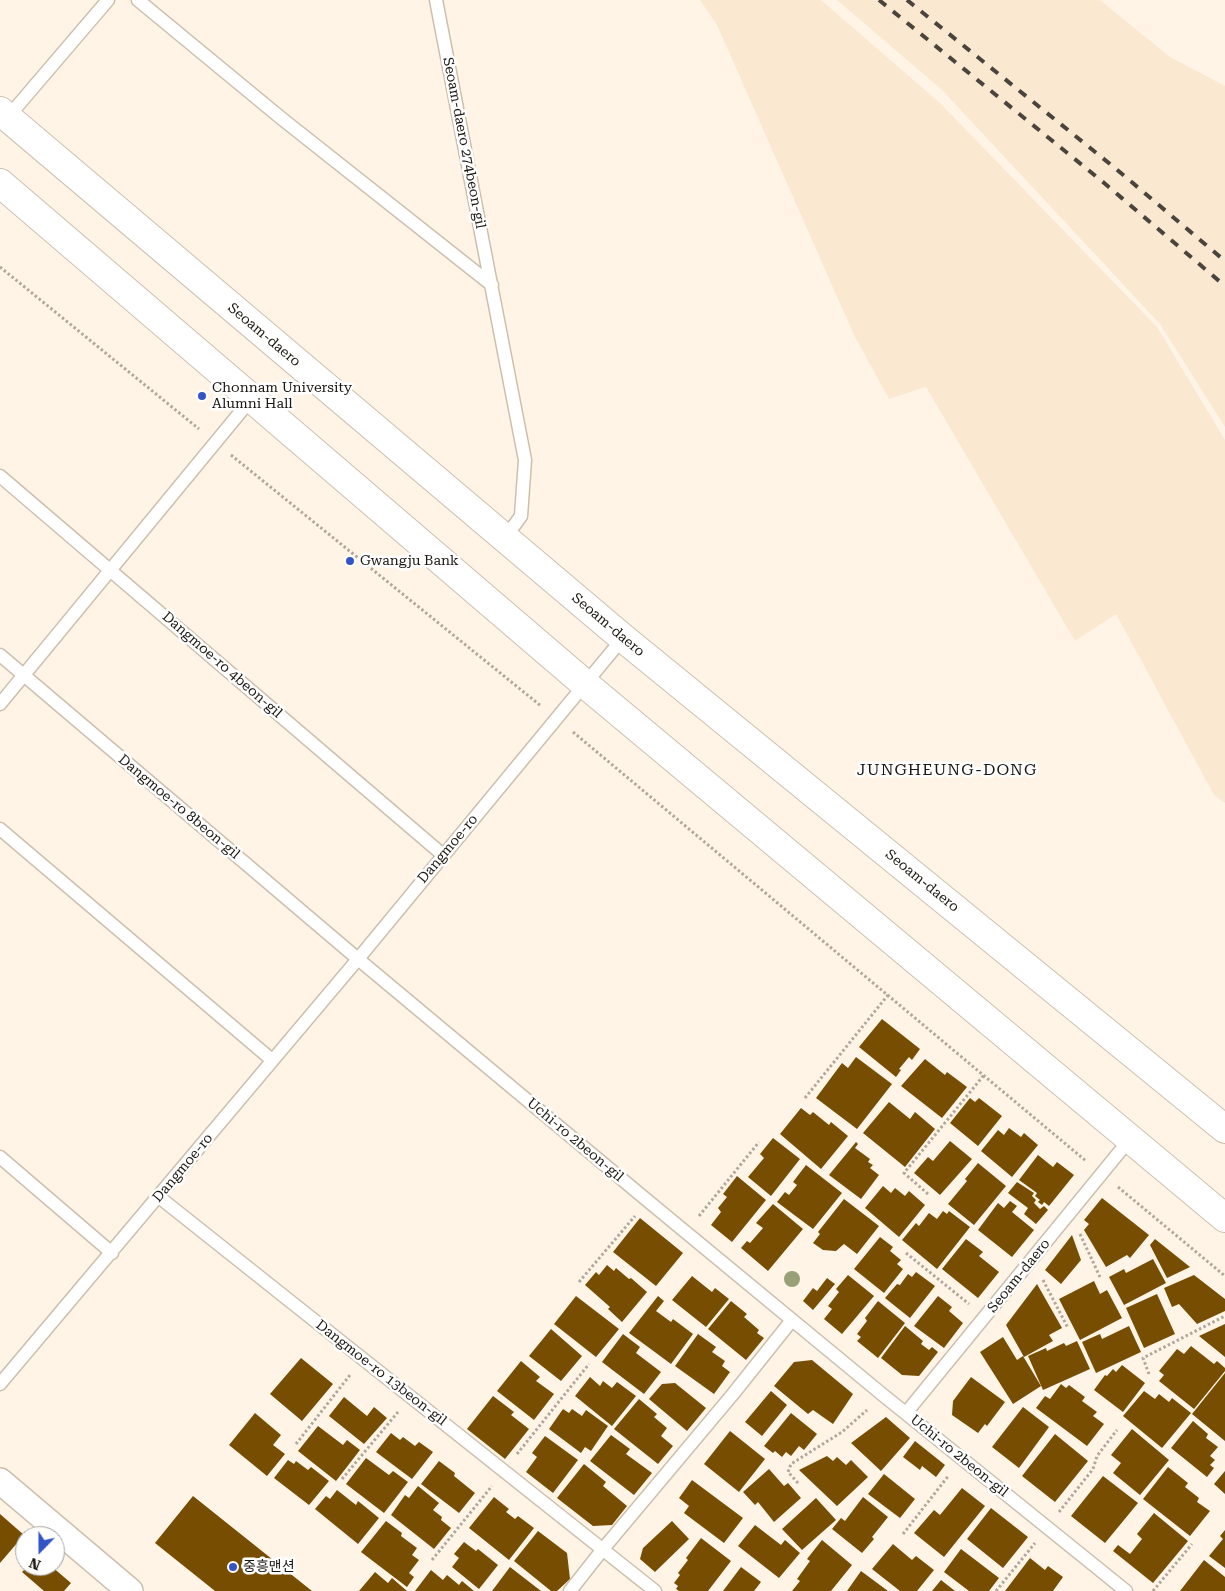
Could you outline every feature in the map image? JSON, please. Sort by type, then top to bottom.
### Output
[{"type":"main road","name":"Seoam-daero","points":[[4,114],[623,638],[1225,1129]]},
{"type":"main road","points":[[0,183],[585,684],[1225,1218]]},
{"type":"street","points":[[0,1481],[130,1591]]},
{"type":"lane","points":[[4,114],[108,0]]},
{"type":"lane","points":[[138,0],[281,118],[492,285]]},
{"type":"lane","name":"Seoam-daero 274beon-gil","points":[[436,0],[525,460],[521,516],[504,538]]},
{"type":"lane","points":[[0,704],[252,398]]},
{"type":"lane","name":"Dangmoe-ro 4beon-gil","points":[[0,476],[443,855]]},
{"type":"lane","name":"Dangmoe-ro","points":[[0,1384],[358,959],[623,638]]},
{"type":"lane","name":"Dangmoe-ro 8beon-gil","points":[[0,655],[358,959]]},
{"type":"lane","points":[[0,828],[272,1060]]},
{"type":"lane","name":"Uchi-ro 2beon-gil","points":[[358,959],[792,1320],[1126,1591]]},
{"type":"lane","name":"Seoam-daero","points":[[906,1413],[1130,1139]]},
{"type":"lane","points":[[0,1157],[112,1253]]},
{"type":"lane","name":"Dangmoe-ro 13beon-gil","points":[[159,1197],[655,1591]]},
{"type":"lane","points":[[570,1591],[792,1320]]},
{"type":"path","points":[[0,267],[556,719],[1225,1276]]},
{"type":"path","points":[[805,1098],[888,995]]},
{"type":"path","points":[[928,1194],[904,1173],[984,1074]]},
{"type":"path","points":[[686,1232],[759,1142]]},
{"type":"path","points":[[579,1282],[648,1201]]},
{"type":"path","points":[[1070,1213],[1100,1277]]},
{"type":"path","points":[[906,1253],[985,1317]]},
{"type":"path","points":[[1032,1260],[1068,1328]]},
{"type":"path","points":[[1149,1374],[1143,1358],[1225,1316]]},
{"type":"path","points":[[296,1444],[362,1358]]},
{"type":"path","points":[[798,1483],[788,1472],[791,1464],[842,1432],[884,1395]]},
{"type":"path","points":[[342,1479],[411,1397]]},
{"type":"path","points":[[903,1534],[962,1458]]},
{"type":"path","points":[[1153,1591],[1192,1544]]},
{"type":"shaded area","points":[[700,0],[821,0],[940,103],[1157,327],[1225,440],[1225,803],[1214,795],[1116,614],[1075,641],[926,387],[889,399],[854,335],[717,25]]},
{"type":"shaded area","points":[[837,0],[1100,0],[1170,57],[1225,86],[1225,427],[1160,324],[942,90]]},
{"type":"building","points":[[882,1019],[920,1049],[912,1060],[909,1057],[899,1069],[901,1070],[896,1077],[859,1047]]},
{"type":"building","points":[[856,1057],[892,1084],[857,1129],[816,1098],[842,1063],[848,1068]]},
{"type":"building","points":[[925,1059],[945,1075],[947,1072],[967,1087],[942,1118],[901,1086]]},
{"type":"building","points":[[970,1098],[975,1102],[979,1098],[1002,1116],[978,1146],[950,1123]]},
{"type":"building","points":[[889,1102],[910,1119],[915,1112],[935,1129],[905,1167],[863,1133]]},
{"type":"building","points":[[801,1108],[810,1115],[813,1112],[829,1125],[831,1122],[848,1136],[821,1169],[780,1134]]},
{"type":"building","points":[[1009,1128],[1021,1137],[1024,1133],[1038,1145],[1012,1177],[981,1151],[998,1130],[1004,1135]]},
{"type":"building","points":[[773,1138],[800,1159],[771,1196],[748,1177],[764,1158],[760,1154]]},
{"type":"building","points":[[950,1141],[972,1159],[940,1195],[914,1173],[928,1157],[933,1161]]},
{"type":"building","points":[[856,1142],[858,1144],[855,1148],[870,1159],[868,1162],[873,1165],[870,1168],[879,1175],[861,1199],[829,1175]]},
{"type":"building","points":[[1038,1155],[1053,1167],[1057,1162],[1074,1175],[1049,1206],[1044,1202],[1042,1205],[1038,1202],[1040,1200],[1035,1196],[1037,1193],[1019,1180]]},
{"type":"building","points":[[978,1163],[1006,1186],[974,1225],[948,1204],[967,1181],[965,1179]]},
{"type":"building","points":[[806,1165],[842,1193],[813,1229],[777,1202],[785,1192],[789,1195],[797,1185],[793,1182]]},
{"type":"building","points":[[737,1176],[766,1200],[732,1242],[711,1225],[721,1212],[718,1208],[727,1197],[723,1194]]},
{"type":"building","points":[[1017,1182],[1034,1193],[1032,1196],[1036,1200],[1034,1203],[1040,1209],[1044,1206],[1048,1210],[1036,1224],[1024,1214],[1028,1208],[1008,1193]]},
{"type":"building","points":[[883,1186],[891,1193],[895,1188],[905,1196],[909,1191],[925,1205],[899,1237],[865,1208]]},
{"type":"building","points":[[1102,1198],[1149,1235],[1130,1258],[1127,1255],[1106,1267],[1084,1230],[1089,1224],[1084,1220]]},
{"type":"building","points":[[844,1199],[879,1226],[857,1254],[844,1244],[836,1251],[823,1250],[813,1243],[820,1234],[818,1232]]},
{"type":"building","points":[[1010,1201],[1017,1206],[1012,1212],[1034,1230],[1012,1257],[978,1230],[998,1203],[1004,1208]]},
{"type":"building","points":[[773,1204],[803,1229],[768,1271],[741,1248],[747,1241],[750,1243],[763,1228],[756,1223]]},
{"type":"building","points":[[943,1211],[947,1214],[949,1211],[970,1227],[937,1269],[902,1240],[916,1223],[919,1226],[929,1213],[937,1219]]},
{"type":"building","points":[[640,1218],[683,1253],[656,1286],[613,1252]]},
{"type":"building","points":[[1072,1235],[1081,1260],[1061,1284],[1045,1270]]},
{"type":"building","points":[[880,1237],[893,1247],[890,1251],[901,1260],[897,1264],[903,1269],[884,1293],[854,1269]]},
{"type":"building","points":[[966,1239],[983,1252],[979,1256],[999,1272],[978,1298],[942,1269]]},
{"type":"building","points":[[1155,1239],[1190,1267],[1167,1278],[1150,1245]]},
{"type":"building","points":[[1153,1259],[1166,1283],[1124,1305],[1109,1277],[1124,1269],[1126,1273]]},
{"type":"building","points":[[607,1265],[614,1271],[616,1268],[629,1279],[631,1278],[647,1292],[622,1322],[608,1309],[610,1307],[585,1285],[596,1272],[599,1275]]},
{"type":"building","points":[[916,1272],[935,1286],[910,1318],[885,1298],[897,1284],[900,1285],[908,1274],[912,1277]]},
{"type":"building","points":[[848,1275],[874,1296],[842,1334],[824,1319],[832,1309],[828,1306],[839,1292],[836,1289]]},
{"type":"building","points":[[1194,1275],[1225,1299],[1225,1311],[1197,1324],[1179,1304],[1172,1307],[1164,1288]]},
{"type":"building","points":[[692,1276],[712,1292],[715,1288],[729,1299],[706,1327],[672,1300]]},
{"type":"building","points":[[827,1278],[835,1284],[813,1310],[803,1301],[813,1288],[817,1291]]},
{"type":"building","points":[[1094,1281],[1100,1294],[1107,1290],[1122,1318],[1080,1340],[1059,1299]]},
{"type":"building","points":[[1037,1284],[1062,1328],[1049,1335],[1053,1341],[1024,1357],[1006,1325]]},
{"type":"building","points":[[1157,1294],[1175,1334],[1144,1348],[1126,1308]]},
{"type":"building","points":[[576,1296],[619,1329],[596,1357],[554,1324]]},
{"type":"building","points":[[658,1296],[664,1301],[656,1311],[671,1322],[673,1319],[693,1334],[671,1364],[629,1333]]},
{"type":"building","points":[[938,1296],[952,1307],[949,1311],[963,1323],[944,1348],[914,1326]]},
{"type":"building","points":[[731,1301],[747,1314],[744,1317],[759,1330],[757,1333],[764,1338],[746,1360],[708,1329]]},
{"type":"building","points":[[878,1301],[905,1323],[878,1358],[857,1341],[861,1337],[857,1334],[867,1321],[865,1318]]},
{"type":"building","points":[[1225,1324],[1225,1357],[1199,1336]]},
{"type":"building","points":[[905,1326],[923,1341],[921,1344],[929,1350],[932,1347],[938,1352],[919,1376],[902,1375],[881,1358]]},
{"type":"building","points":[[1129,1326],[1141,1352],[1096,1373],[1082,1342],[1100,1334],[1102,1339]]},
{"type":"building","points":[[551,1329],[582,1356],[561,1381],[529,1356]]},
{"type":"building","points":[[623,1334],[640,1347],[636,1353],[661,1372],[644,1394],[602,1362]]},
{"type":"building","points":[[698,1334],[716,1347],[712,1352],[725,1361],[722,1366],[730,1372],[714,1394],[675,1366]]},
{"type":"building","points":[[1003,1337],[1017,1360],[1023,1356],[1041,1386],[1013,1404],[980,1352]]},
{"type":"building","points":[[1077,1341],[1090,1369],[1043,1390],[1028,1356],[1046,1348],[1047,1351],[1064,1343],[1066,1346]]},
{"type":"building","points":[[1191,1346],[1214,1364],[1217,1361],[1225,1368],[1225,1371],[1194,1409],[1159,1381],[1164,1375],[1159,1371],[1177,1349],[1184,1354]]},
{"type":"building","points":[[301,1358],[333,1384],[302,1421],[270,1394]]},
{"type":"building","points":[[812,1360],[853,1394],[833,1424],[813,1410],[808,1414],[774,1386],[794,1362]]},
{"type":"building","points":[[521,1361],[540,1377],[536,1381],[554,1394],[534,1420],[497,1391]]},
{"type":"building","points":[[1122,1365],[1145,1383],[1123,1412],[1094,1390],[1105,1375],[1107,1376],[1113,1369],[1116,1372]]},
{"type":"building","points":[[1225,1373],[1225,1441],[1192,1414]]},
{"type":"building","points":[[590,1377],[600,1386],[603,1381],[612,1388],[617,1382],[636,1396],[612,1426],[575,1396]]},
{"type":"building","points":[[971,1377],[1005,1402],[987,1426],[985,1424],[978,1433],[952,1415],[953,1401]]},
{"type":"building","points":[[675,1383],[706,1408],[687,1431],[649,1399],[662,1384]]},
{"type":"building","points":[[1061,1384],[1066,1388],[1069,1385],[1085,1397],[1082,1401],[1097,1412],[1093,1416],[1104,1424],[1087,1446],[1036,1408],[1045,1396],[1050,1399]]},
{"type":"building","points":[[771,1391],[787,1405],[762,1436],[745,1422]]},
{"type":"building","points":[[1144,1391],[1155,1399],[1159,1394],[1169,1402],[1172,1398],[1191,1413],[1162,1448],[1123,1416]]},
{"type":"building","points":[[493,1396],[514,1412],[511,1415],[529,1429],[505,1459],[467,1429]]},
{"type":"building","points":[[344,1397],[367,1416],[374,1407],[387,1418],[364,1444],[329,1416]]},
{"type":"building","points":[[639,1399],[657,1414],[654,1417],[667,1428],[661,1436],[673,1446],[658,1464],[614,1429]]},
{"type":"building","points":[[1023,1407],[1049,1427],[1019,1468],[992,1447]]},
{"type":"building","points":[[563,1409],[569,1413],[572,1409],[582,1416],[586,1410],[608,1426],[591,1451],[585,1447],[581,1453],[549,1429]]},
{"type":"building","points":[[255,1413],[281,1435],[273,1445],[285,1454],[267,1476],[229,1445]]},
{"type":"building","points":[[791,1413],[817,1434],[804,1450],[799,1446],[791,1456],[786,1452],[782,1457],[764,1446]]},
{"type":"building","points":[[886,1417],[910,1438],[881,1471],[851,1443]]},
{"type":"building","points":[[1193,1421],[1208,1434],[1206,1438],[1218,1447],[1210,1456],[1215,1460],[1210,1465],[1214,1468],[1207,1477],[1171,1448]]},
{"type":"building","points":[[318,1426],[343,1445],[347,1440],[360,1450],[336,1481],[298,1451]]},
{"type":"building","points":[[1132,1429],[1169,1460],[1140,1495],[1113,1473],[1121,1463],[1111,1455]]},
{"type":"building","points":[[730,1431],[765,1459],[739,1492],[704,1464]]},
{"type":"building","points":[[391,1433],[400,1440],[403,1437],[415,1446],[419,1442],[433,1452],[412,1479],[376,1452]]},
{"type":"building","points":[[1055,1434],[1088,1461],[1055,1502],[1022,1476]]},
{"type":"building","points":[[611,1435],[630,1449],[626,1454],[652,1473],[634,1495],[590,1461]]},
{"type":"building","points":[[545,1436],[578,1460],[553,1493],[526,1472],[537,1457],[532,1453]]},
{"type":"building","points":[[915,1441],[945,1465],[936,1477],[922,1466],[920,1470],[903,1457]]},
{"type":"building","points":[[827,1456],[833,1461],[837,1457],[846,1465],[851,1460],[868,1477],[837,1506],[799,1470]]},
{"type":"building","points":[[366,1458],[389,1475],[393,1471],[408,1482],[384,1513],[346,1484]]},
{"type":"building","points":[[288,1460],[294,1464],[296,1461],[308,1470],[311,1467],[329,1481],[309,1505],[274,1478]]},
{"type":"building","points":[[439,1461],[455,1473],[454,1476],[475,1493],[459,1513],[421,1484]]},
{"type":"building","points":[[584,1464],[606,1482],[603,1486],[627,1506],[612,1525],[593,1526],[557,1498]]},
{"type":"building","points":[[1168,1467],[1188,1483],[1185,1487],[1199,1498],[1197,1502],[1210,1511],[1190,1536],[1143,1499]]},
{"type":"building","points":[[769,1469],[784,1486],[788,1483],[801,1498],[774,1522],[758,1502],[755,1505],[743,1492]]},
{"type":"building","points":[[1225,1471],[1225,1494],[1214,1484]]},
{"type":"building","points":[[884,1474],[915,1499],[900,1518],[868,1494]]},
{"type":"building","points":[[1103,1476],[1138,1503],[1105,1543],[1071,1516]]},
{"type":"building","points":[[692,1480],[743,1518],[724,1543],[684,1513],[689,1506],[679,1498]]},
{"type":"building","points":[[418,1486],[439,1503],[433,1510],[451,1528],[434,1549],[391,1515],[405,1495],[409,1498]]},
{"type":"building","points":[[962,1488],[985,1506],[944,1557],[914,1533],[934,1510],[940,1515]]},
{"type":"building","points":[[337,1490],[356,1505],[358,1501],[379,1518],[358,1544],[315,1509],[326,1496],[330,1499]]},
{"type":"building","name":"중흥맨션","points":[[193,1496],[312,1591],[215,1591],[155,1543]]},
{"type":"building","points":[[494,1497],[509,1509],[506,1512],[515,1519],[518,1516],[534,1528],[509,1560],[469,1528]]},
{"type":"building","points":[[863,1497],[888,1517],[872,1537],[874,1539],[862,1553],[832,1529],[841,1518],[845,1521]]},
{"type":"building","points":[[816,1498],[836,1520],[802,1550],[782,1529]]},
{"type":"building","points":[[991,1508],[1028,1537],[1003,1568],[967,1539]]},
{"type":"building","points":[[1154,1513],[1188,1541],[1153,1583],[1113,1551],[1118,1545],[1130,1554],[1142,1539],[1137,1534]]},
{"type":"building","points":[[0,1514],[15,1527],[15,1546],[0,1563]]},
{"type":"building","points":[[386,1521],[417,1548],[412,1555],[419,1560],[409,1573],[414,1577],[407,1587],[361,1552]]},
{"type":"building","points":[[672,1521],[689,1539],[655,1572],[640,1559],[643,1548]]},
{"type":"building","points":[[755,1525],[781,1545],[785,1540],[800,1553],[779,1578],[738,1546]]},
{"type":"building","points":[[1225,1530],[1225,1568],[1209,1556],[1223,1539],[1220,1536]]},
{"type":"building","points":[[538,1531],[567,1553],[570,1579],[557,1591],[551,1591],[514,1561]]},
{"type":"building","points":[[701,1538],[731,1561],[708,1591],[679,1591],[676,1589],[678,1586],[674,1583],[680,1575],[678,1573],[688,1560],[686,1558]]},
{"type":"building","points":[[822,1540],[852,1565],[831,1591],[792,1591],[800,1581],[797,1579],[810,1561],[807,1559]]},
{"type":"building","points":[[464,1542],[476,1551],[478,1549],[498,1565],[479,1589],[452,1567],[459,1558],[454,1554]]},
{"type":"building","points":[[893,1544],[912,1560],[916,1556],[934,1570],[917,1591],[900,1591],[872,1569]]},
{"type":"building","points":[[961,1549],[999,1578],[989,1591],[969,1591],[944,1572]]},
{"type":"building","points":[[1030,1558],[1045,1570],[1048,1566],[1063,1577],[1053,1591],[1005,1591]]},
{"type":"building","points":[[1204,1560],[1225,1577],[1225,1591],[1180,1591]]},
{"type":"building","points":[[510,1567],[541,1591],[492,1591]]},
{"type":"building","points":[[741,1567],[761,1582],[754,1591],[723,1591]]},
{"type":"building","points":[[431,1570],[443,1580],[447,1575],[459,1585],[462,1581],[474,1591],[415,1591]]},
{"type":"building","points":[[861,1571],[888,1591],[847,1591]]},
{"type":"building","points":[[375,1572],[388,1583],[392,1578],[407,1591],[359,1591]]},
{"type":"building","points":[[27,1576],[63,1576],[71,1583],[64,1591],[44,1591]]},
{"type":"building","points":[[941,1580],[955,1591],[932,1591]]},
{"type":"railway","points":[[879,0],[1103,182],[1225,286]]},
{"type":"railway","points":[[907,0],[1115,168],[1225,261]]},
{"type":"place","name":"Chonnam University Alumni Hall","points":[[202,396]]},
{"type":"place","name":"Gwangju Bank","points":[[350,561]]},
{"type":"place","name":"중흥맨션","points":[[233,1567]]},
{"type":"district","name":"JUNGHEUNG-DONG","points":[[947,770]]}]
